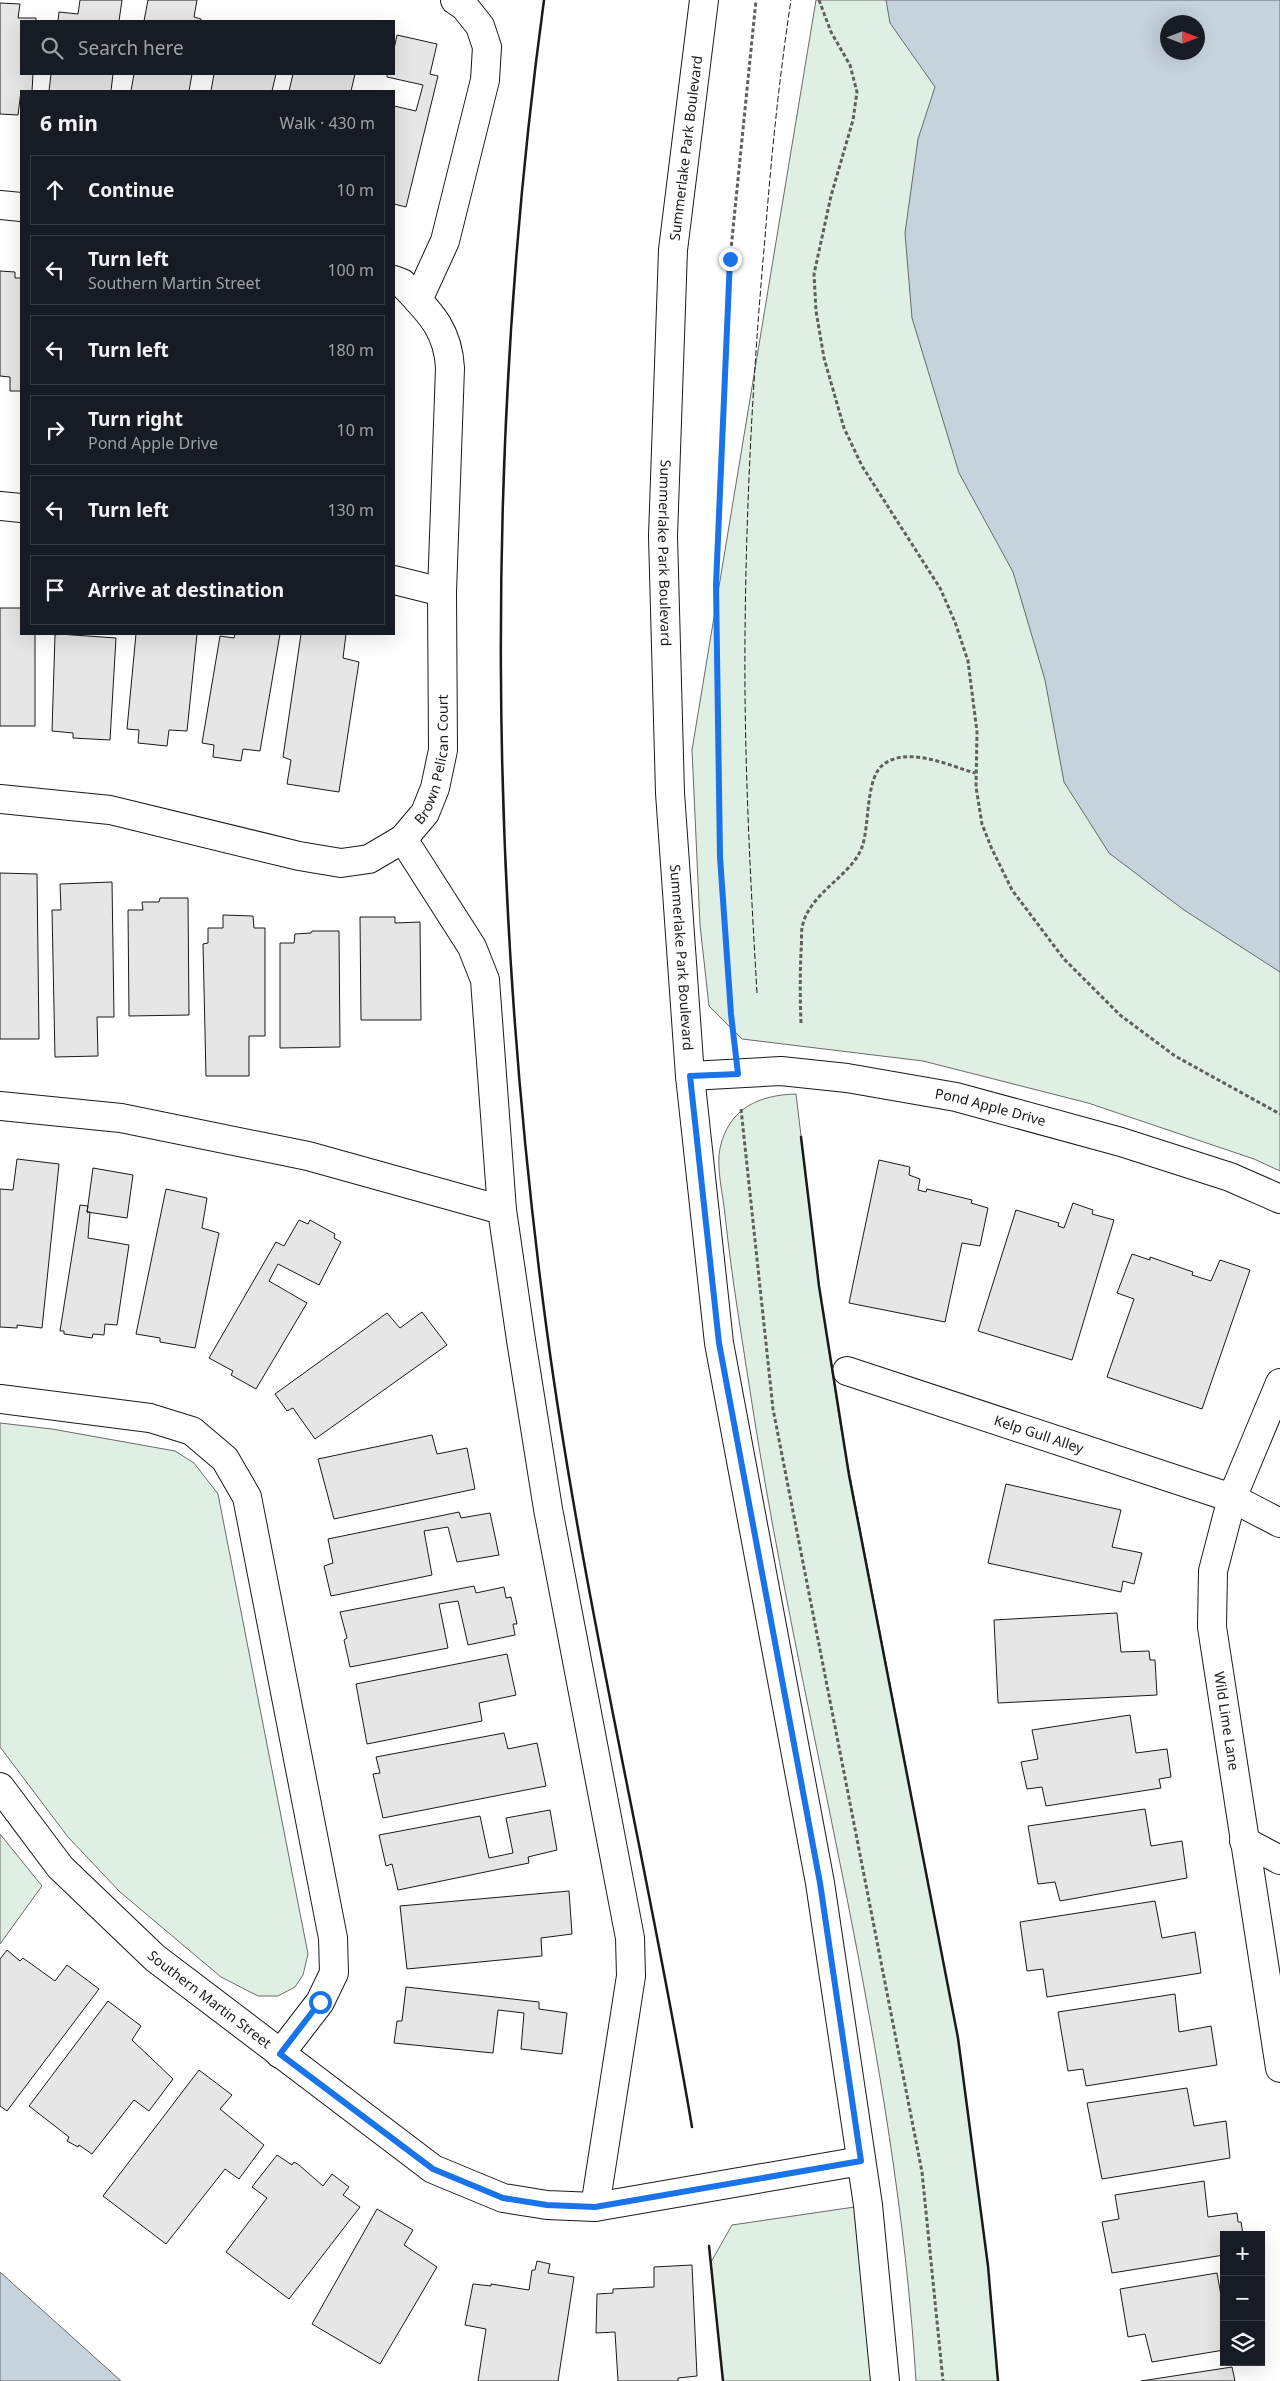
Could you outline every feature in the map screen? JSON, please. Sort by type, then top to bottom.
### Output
[{"type":"street","points":[[418,300],[445,241],[484,80],[487,47],[480,26],[464,6],[455,0]]},
{"type":"street","name":"Summerlake Park Boulevard","points":[[704,0],[673,250],[664,536],[670,793],[690,1076],[719,1343],[820,1883],[869,2214],[885,2381]]},
{"type":"street","points":[[0,206],[20,208]]},
{"type":"street","name":"Brown Pelican Court","points":[[0,799],[110,810],[299,856],[341,863],[369,859],[403,839],[425,813],[435,788],[443,750],[442,592],[450,368],[449,347],[436,321],[402,283],[395,280]]},
{"type":"street","points":[[0,506],[20,508]]},
{"type":"street","points":[[395,580],[442,592]]},
{"type":"street","points":[[403,839],[472,947],[485,980],[502,1210],[548,1509],[630,1938],[630,1976],[595,2207]]},
{"type":"street","name":"Pond Apple Drive","points":[[690,1076],[781,1071],[828,1076],[956,1097],[1121,1142],[1230,1177],[1280,1199]]},
{"type":"street","points":[[0,1106],[121,1118],[308,1156],[502,1210]]},
{"type":"street","name":"Kelp Gull Alley","points":[[847,1371],[1232,1498],[1280,1523]]},
{"type":"street","name":"Wild Lime Lane","points":[[1280,1383],[1232,1498],[1213,1570],[1212,1627],[1280,2068]]},
{"type":"street","points":[[0,1399],[150,1418],[192,1431],[225,1459],[247,1497],[333,1938],[334,1973],[320,2002],[280,2054]]},
{"type":"street","name":"Southern Martin Street","points":[[0,1787],[60,1867],[156,1958],[433,2169],[503,2198],[547,2205],[595,2207],[861,2161]]},
{"type":"street","points":[[1244,1841],[1280,1860]]},
{"type":"path","points":[[756,0],[730,259],[716,585],[720,857],[731,1014],[773,1409],[922,2172],[944,2381]]},
{"type":"path","points":[[819,0],[831,32],[850,66],[857,92],[853,120],[831,196],[814,274],[816,311],[824,358],[844,428],[862,466],[940,588],[955,622],[968,661],[977,732],[975,773],[982,824],[991,847],[1012,890],[1064,959],[1120,1015],[1175,1056],[1280,1114]]},
{"type":"path","points":[[801,1023],[799,990],[802,927],[822,892],[846,869],[862,848],[873,780],[883,764],[901,757],[920,758],[975,773]]},
{"type":"green space","points":[[816,0],[1280,0],[1280,1171],[1254,1159],[1088,1103],[923,1061],[742,1039],[709,1006],[700,925],[692,750]]},
{"type":"green space","points":[[796,1094],[819,1286],[841,1429],[958,2038],[988,2266],[998,2381],[916,2381],[905,2258],[889,2136],[869,2015],[797,1652],[753,1410],[720,1181],[720,1148],[730,1123],[748,1106],[770,1097]]},
{"type":"green space","points":[[0,1423],[52,1429],[175,1451],[194,1463],[218,1494],[308,1954],[303,1975],[295,1987],[278,1996],[258,1996],[221,1977],[120,1892],[68,1837],[0,1747]]},
{"type":"green space","points":[[0,1834],[42,1886],[0,1944]]},
{"type":"green space","points":[[868,2205],[885,2381],[723,2381],[711,2262],[732,2225]]},
{"type":"shaded area","points":[[886,0],[1280,0],[1280,972],[1184,910],[1109,853],[1064,782],[1045,680],[1013,572],[959,473],[912,318],[905,233],[918,139],[935,87],[890,23]]},
{"type":"shaded area","points":[[0,2272],[121,2381],[0,2381]]},
{"type":"building","points":[[80,0],[122,0],[119,20],[58,20],[59,12],[78,14]]},
{"type":"building","points":[[148,0],[197,0],[194,17],[201,19],[201,20],[144,20]]},
{"type":"building","points":[[0,3],[20,4],[18,18],[36,18],[36,20],[20,20],[20,75],[33,75],[32,90],[20,90],[18,115],[0,114]]},
{"type":"building","points":[[397,35],[437,44],[430,74],[438,76],[406,207],[395,204],[395,106],[416,111],[423,85],[387,77],[387,75],[395,75],[395,44]]},
{"type":"building","points":[[51,75],[113,75],[111,90],[49,90]]},
{"type":"building","points":[[134,75],[192,75],[189,90],[131,90]]},
{"type":"building","points":[[214,75],[276,75],[272,90],[211,90]]},
{"type":"building","points":[[293,75],[355,75],[351,90],[289,90]]},
{"type":"building","points":[[0,271],[15,272],[15,278],[20,278],[20,391],[10,391],[10,377],[0,376]]},
{"type":"building","points":[[0,608],[20,608],[20,635],[35,635],[35,726],[0,726]]},
{"type":"building","points":[[55,635],[116,638],[110,740],[73,738],[73,733],[52,731]]},
{"type":"building","points":[[136,635],[197,635],[187,731],[169,730],[167,746],[138,743],[139,730],[127,729]]},
{"type":"building","points":[[235,635],[280,635],[260,751],[243,749],[241,761],[213,757],[214,745],[202,743],[220,636],[234,638]]},
{"type":"building","points":[[301,635],[346,635],[343,658],[359,662],[339,792],[287,784],[291,760],[283,757]]},
{"type":"building","points":[[0,873],[37,874],[39,1039],[0,1039]]},
{"type":"building","points":[[112,882],[114,1017],[97,1017],[98,1056],[55,1057],[52,910],[61,910],[60,884]]},
{"type":"building","points":[[160,898],[188,898],[189,1015],[129,1016],[128,910],[143,910],[142,902],[159,902]]},
{"type":"building","points":[[223,915],[253,916],[254,928],[265,928],[265,1036],[249,1036],[249,1076],[206,1076],[203,944],[208,943],[208,928],[223,928]]},
{"type":"building","points":[[360,917],[395,917],[395,923],[420,922],[421,1020],[361,1020]]},
{"type":"building","points":[[312,931],[339,931],[340,1047],[280,1048],[280,943],[294,943],[295,934],[311,933]]},
{"type":"building","points":[[17,1159],[59,1164],[42,1328],[17,1325],[17,1328],[0,1327],[0,1189],[13,1190]]},
{"type":"building","points":[[879,1160],[910,1167],[909,1175],[920,1179],[918,1190],[926,1192],[927,1189],[972,1200],[971,1203],[988,1208],[980,1246],[962,1243],[945,1322],[849,1303]]},
{"type":"building","points":[[93,1168],[133,1175],[127,1218],[87,1212]]},
{"type":"building","points":[[166,1189],[207,1198],[202,1228],[219,1233],[195,1348],[160,1342],[160,1338],[136,1334]]},
{"type":"building","points":[[1073,1203],[1093,1210],[1092,1214],[1114,1220],[1072,1360],[978,1331],[1016,1210],[1059,1223],[1058,1226],[1064,1228]]},
{"type":"building","points":[[80,1205],[88,1206],[87,1212],[90,1212],[88,1238],[129,1245],[117,1325],[105,1324],[104,1335],[93,1334],[92,1338],[64,1334],[64,1331],[60,1331]]},
{"type":"building","points":[[299,1220],[308,1224],[310,1220],[335,1234],[334,1238],[341,1242],[319,1285],[278,1264],[269,1281],[307,1303],[256,1389],[231,1375],[233,1371],[209,1358],[276,1242],[284,1246]]},
{"type":"building","points":[[1132,1254],[1150,1260],[1150,1257],[1193,1272],[1192,1275],[1211,1281],[1220,1260],[1250,1270],[1202,1409],[1107,1377],[1134,1299],[1117,1293]]},
{"type":"building","points":[[422,1312],[447,1345],[315,1439],[293,1408],[287,1411],[275,1394],[387,1313],[400,1328]]},
{"type":"building","points":[[432,1435],[437,1454],[467,1448],[475,1489],[334,1519],[318,1459]]},
{"type":"building","points":[[1006,1484],[1121,1510],[1112,1547],[1142,1553],[1134,1584],[1123,1581],[1121,1592],[988,1563]]},
{"type":"building","points":[[459,1512],[461,1518],[490,1513],[499,1555],[457,1562],[448,1527],[424,1531],[432,1575],[331,1596],[324,1566],[333,1563],[328,1539]]},
{"type":"building","points":[[474,1586],[476,1593],[504,1587],[506,1598],[511,1597],[517,1624],[513,1624],[515,1635],[468,1645],[458,1601],[439,1604],[448,1648],[350,1667],[344,1640],[347,1638],[340,1612]]},
{"type":"building","points":[[1117,1613],[1121,1652],[1149,1651],[1150,1660],[1155,1660],[1157,1695],[998,1703],[994,1620]]},
{"type":"building","points":[[507,1654],[516,1695],[479,1703],[482,1721],[367,1744],[356,1684]]},
{"type":"building","points":[[1130,1715],[1136,1753],[1167,1749],[1171,1777],[1159,1779],[1161,1788],[1046,1806],[1042,1787],[1027,1789],[1021,1762],[1038,1759],[1032,1730]]},
{"type":"building","points":[[504,1733],[508,1749],[537,1743],[546,1786],[383,1818],[373,1774],[380,1773],[376,1757]]},
{"type":"building","points":[[1145,1809],[1151,1846],[1182,1841],[1187,1878],[1060,1901],[1055,1882],[1038,1884],[1028,1826]]},
{"type":"building","points":[[550,1810],[557,1850],[528,1857],[529,1863],[398,1890],[392,1864],[386,1866],[379,1835],[480,1816],[489,1858],[513,1853],[506,1818]]},
{"type":"building","points":[[569,1891],[572,1934],[541,1938],[542,1956],[407,1969],[400,1906]]},
{"type":"building","points":[[1155,1901],[1162,1938],[1195,1932],[1201,1973],[1047,1997],[1043,1969],[1027,1971],[1020,1922]]},
{"type":"building","points":[[7,1950],[20,1961],[23,1958],[55,1981],[67,1965],[99,1989],[7,2111],[0,2106],[0,1959]]},
{"type":"building","points":[[406,1987],[539,2002],[539,2009],[567,2013],[562,2054],[521,2049],[524,2013],[498,2010],[493,2053],[394,2043],[397,2021],[402,2021]]},
{"type":"building","points":[[1175,1994],[1179,2032],[1211,2026],[1217,2065],[1086,2086],[1083,2069],[1068,2071],[1058,2012]]},
{"type":"building","points":[[108,2001],[141,2026],[132,2040],[173,2079],[149,2111],[134,2100],[92,2154],[79,2145],[78,2147],[67,2141],[69,2137],[29,2106]]},
{"type":"building","points":[[199,2070],[232,2095],[220,2109],[264,2145],[239,2179],[225,2169],[166,2244],[103,2196]]},
{"type":"building","points":[[1187,2088],[1194,2126],[1226,2121],[1230,2158],[1102,2179],[1087,2103]]},
{"type":"building","points":[[277,2155],[292,2165],[294,2162],[299,2165],[323,2186],[332,2174],[349,2187],[343,2195],[360,2207],[289,2299],[226,2252],[267,2198],[252,2187]]},
{"type":"building","points":[[1204,2181],[1208,2217],[1237,2213],[1238,2222],[1241,2222],[1242,2231],[1220,2231],[1220,2256],[1112,2273],[1102,2222],[1119,2219],[1115,2195]]},
{"type":"building","points":[[377,2209],[413,2230],[404,2245],[437,2267],[380,2364],[312,2324]]},
{"type":"building","points":[[537,2261],[550,2264],[548,2273],[574,2277],[558,2381],[478,2381],[486,2329],[465,2325],[473,2284],[491,2286],[491,2284],[529,2290],[532,2270],[535,2270]]},
{"type":"building","points":[[692,2265],[697,2376],[678,2378],[678,2381],[618,2381],[615,2332],[596,2333],[597,2294],[613,2293],[613,2289],[654,2287],[654,2267]]},
{"type":"building","points":[[1217,2273],[1220,2290],[1220,2351],[1152,2362],[1145,2334],[1128,2337],[1120,2289]]},
{"type":"building","points":[[1232,2367],[1235,2381],[1141,2381]]},
{"type":"fence","points":[[757,993],[745,727],[747,538],[751,438],[761,288],[776,119],[791,0]]},
{"type":"wall","points":[[544,0],[524,166],[511,332],[503,499],[501,666],[504,833],[513,1000],[527,1166],[547,1332],[562,1432],[597,1631],[692,2127]]},
{"type":"wall","points":[[801,1137],[819,1286],[849,1475],[958,2038],[988,2266],[998,2381]]},
{"type":"wall","points":[[709,2246],[723,2381]]},
{"type":"route","points":[[320,2002],[280,2054],[433,2169],[503,2198],[547,2205],[595,2207],[861,2161],[820,1883],[719,1343],[690,1076],[738,1074],[731,1014],[720,857],[716,585],[730,259]]}]
